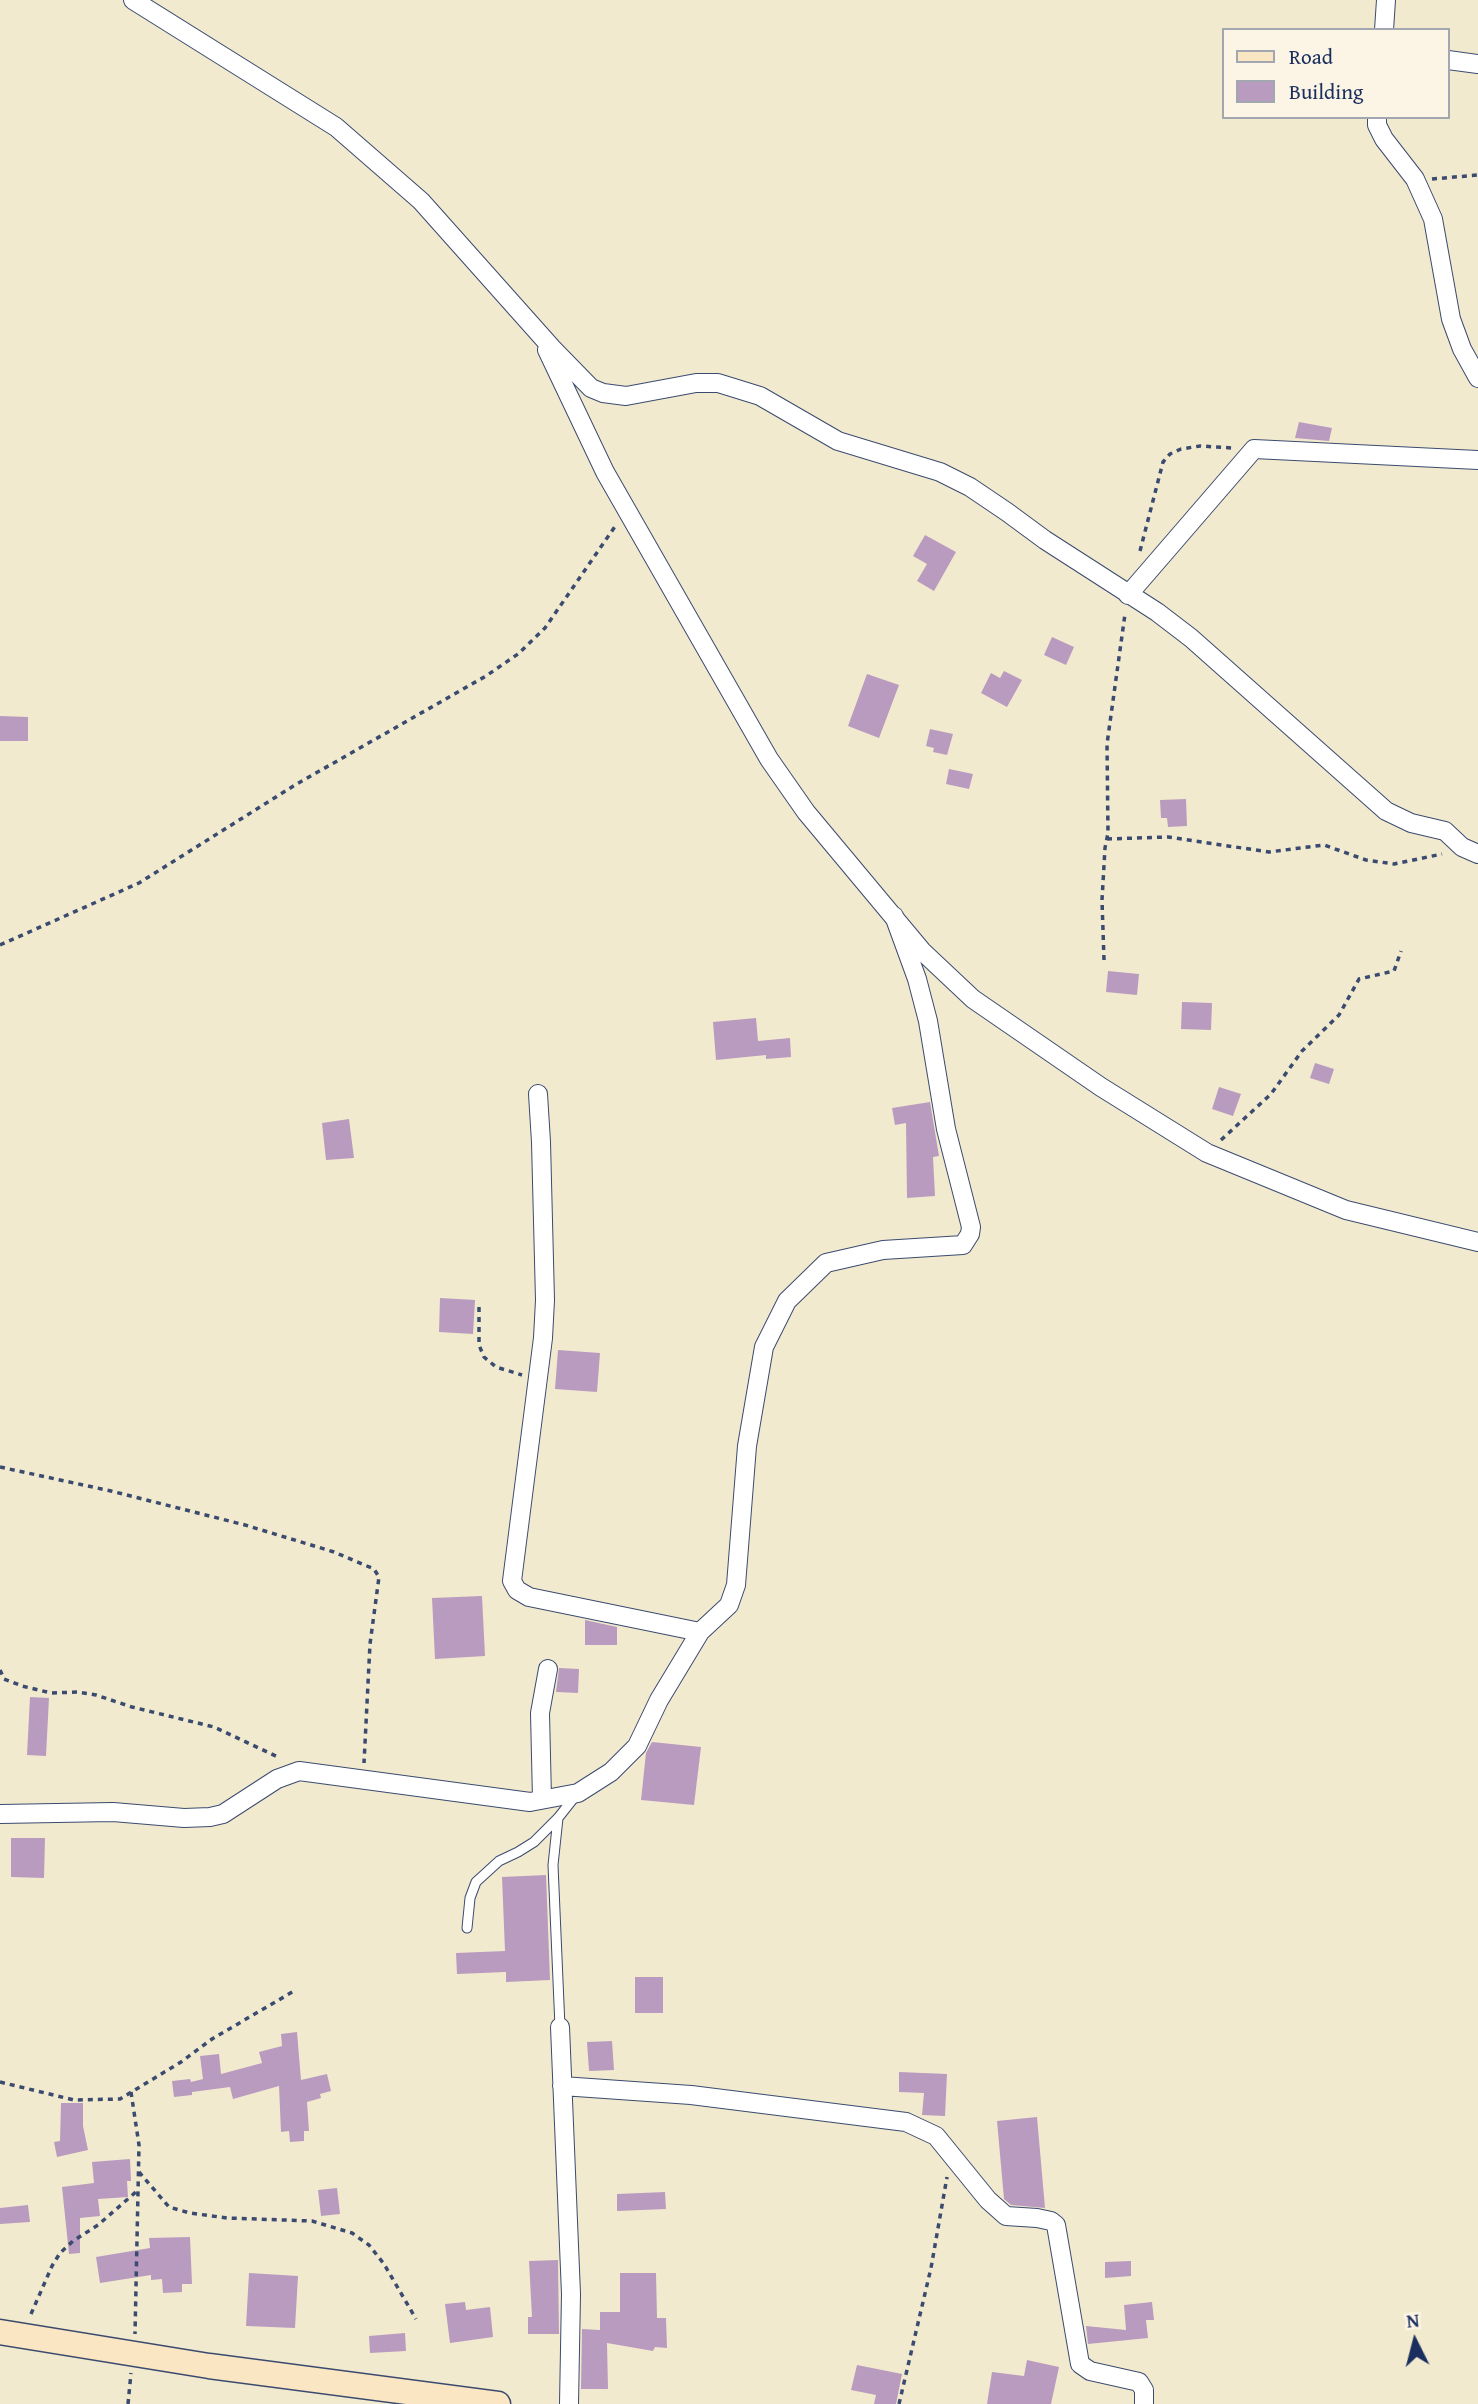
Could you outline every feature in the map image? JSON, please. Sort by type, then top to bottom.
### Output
[{"type":"street","points":[[133,0],[336,127],[421,201],[538,333],[591,388],[603,393],[626,396],[696,383],[718,383],[760,396],[838,441],[940,472],[970,487],[1045,540],[1131,591],[1191,638],[1385,811],[1411,823],[1445,831],[1472,852]]},
{"type":"street","points":[[1384,28],[1386,0]]},
{"type":"street","points":[[1450,60],[1478,64]]},
{"type":"street","points":[[1377,119],[1384,139],[1416,181],[1433,219],[1451,319],[1462,349],[1478,378]]},
{"type":"street","points":[[538,333],[605,472],[769,760],[806,812],[922,951],[973,999],[1101,1087],[1207,1153],[1346,1210],[1478,1242]]},
{"type":"street","points":[[1131,591],[1254,449],[1478,460]]},
{"type":"street","points":[[0,1814],[91,1811],[184,1818],[210,1817],[239,1805],[277,1779],[299,1771],[522,1802],[578,1793],[611,1772],[637,1746],[659,1700],[700,1632],[729,1605],[736,1584],[747,1446],[764,1347],[787,1301],[825,1263],[883,1250],[963,1245],[971,1234],[946,1129],[928,1021],[917,979],[894,916]]},
{"type":"street","points":[[538,1094],[545,1300],[538,1379],[511,1576],[517,1590],[529,1597],[700,1632]]},
{"type":"street","points":[[542,1799],[540,1713],[548,1669]]},
{"type":"street","points":[[559,2027],[570,2294],[569,2404]]},
{"type":"street","points":[[562,2086],[691,2095],[906,2122],[936,2136],[988,2200],[1006,2216],[1037,2218],[1056,2225],[1080,2364],[1090,2371],[1139,2382],[1144,2390],[1144,2404]]},
{"type":"street","points":[[10,2333],[133,2354],[498,2404]]},
{"type":"lane","points":[[467,1928],[470,1898],[476,1882],[499,1861],[534,1842],[578,1793]]},
{"type":"lane","points":[[558,1818],[553,1865],[559,2027]]},
{"type":"path","points":[[1416,181],[1478,175]]},
{"type":"path","points":[[1104,960],[1102,900],[1107,839],[1107,744],[1131,591],[1163,462],[1170,454],[1181,449],[1200,446],[1254,449]]},
{"type":"path","points":[[0,945],[139,883],[295,785],[486,676],[518,654],[545,628],[626,510]]},
{"type":"path","points":[[1107,839],[1168,837],[1269,852],[1324,845],[1366,860],[1394,864],[1472,852]]},
{"type":"path","points":[[1207,1153],[1271,1094],[1302,1051],[1339,1015],[1361,977],[1394,971],[1401,951]]},
{"type":"path","points":[[479,1307],[479,1345],[484,1357],[496,1367],[538,1379]]},
{"type":"path","points":[[0,1467],[111,1491],[245,1525],[334,1552],[374,1569],[379,1577],[370,1644],[363,1779]]},
{"type":"path","points":[[0,1670],[4,1679],[22,1686],[51,1693],[96,1695],[132,1707],[214,1727],[275,1755],[299,1771]]},
{"type":"path","points":[[0,2082],[74,2100],[120,2099],[181,2062],[212,2039],[294,1991]]},
{"type":"path","points":[[128,2404],[136,2316],[139,2190],[139,2145],[131,2092]]},
{"type":"path","points":[[900,2404],[932,2268],[950,2155]]},
{"type":"path","points":[[139,2172],[169,2207],[227,2218],[312,2221],[352,2233],[369,2245],[384,2264],[416,2319]]},
{"type":"path","points":[[10,2333],[35,2307],[60,2253],[139,2190]]},
{"type":"building","points":[[1299,422],[1332,428],[1329,441],[1295,438]]},
{"type":"building","points":[[925,535],[956,552],[934,591],[917,581],[927,564],[913,556]]},
{"type":"building","points":[[1052,637],[1074,647],[1066,665],[1044,655]]},
{"type":"building","points":[[1004,671],[1022,680],[1007,707],[981,693],[991,673],[1000,678]]},
{"type":"building","points":[[867,674],[899,685],[879,738],[848,726]]},
{"type":"building","points":[[0,716],[28,717],[28,741],[0,741]]},
{"type":"building","points":[[930,729],[953,734],[947,755],[933,752],[934,748],[926,746]]},
{"type":"building","points":[[949,769],[973,774],[969,789],[946,784]]},
{"type":"building","points":[[1186,799],[1187,826],[1168,827],[1167,818],[1161,818],[1160,800]]},
{"type":"building","points":[[1108,971],[1139,974],[1137,995],[1106,992]]},
{"type":"building","points":[[1182,1002],[1212,1003],[1211,1030],[1181,1029]]},
{"type":"building","points":[[756,1018],[758,1041],[790,1038],[791,1057],[766,1059],[766,1055],[716,1060],[713,1022]]},
{"type":"building","points":[[1315,1063],[1334,1069],[1329,1084],[1310,1078]]},
{"type":"building","points":[[1219,1087],[1241,1094],[1233,1116],[1212,1109]]},
{"type":"building","points":[[930,1102],[939,1156],[933,1157],[935,1196],[907,1198],[906,1123],[895,1125],[892,1108]]},
{"type":"building","points":[[349,1119],[354,1158],[326,1160],[322,1123]]},
{"type":"building","points":[[440,1298],[475,1300],[473,1334],[439,1332]]},
{"type":"building","points":[[558,1350],[600,1353],[597,1392],[555,1389]]},
{"type":"building","points":[[482,1596],[485,1656],[435,1659],[432,1598]]},
{"type":"building","points":[[585,1620],[617,1627],[617,1645],[585,1645]]},
{"type":"building","points":[[559,1668],[579,1669],[578,1693],[556,1692]]},
{"type":"building","points":[[30,1697],[49,1698],[46,1756],[27,1755]]},
{"type":"building","points":[[652,1742],[701,1747],[694,1805],[641,1800],[646,1753]]},
{"type":"building","points":[[11,1838],[45,1838],[44,1878],[11,1877]]},
{"type":"building","points":[[546,1875],[550,1980],[506,1982],[506,1972],[457,1974],[456,1953],[505,1951],[502,1877]]},
{"type":"building","points":[[635,1977],[663,1977],[663,2013],[635,2013]]},
{"type":"building","points":[[297,2032],[301,2080],[327,2074],[331,2091],[320,2094],[321,2098],[307,2102],[309,2131],[304,2131],[304,2141],[290,2142],[289,2131],[281,2132],[279,2086],[233,2099],[230,2087],[174,2097],[172,2081],[190,2079],[191,2082],[203,2079],[200,2056],[219,2054],[221,2074],[262,2063],[259,2052],[282,2046],[281,2034]]},
{"type":"building","points":[[612,2041],[614,2070],[589,2071],[587,2042]]},
{"type":"building","points":[[899,2072],[947,2074],[945,2116],[922,2115],[924,2093],[899,2092]]},
{"type":"building","points":[[61,2103],[83,2103],[83,2126],[88,2150],[57,2157],[54,2142],[60,2141]]},
{"type":"building","points":[[1037,2117],[1045,2208],[1011,2205],[1004,2199],[997,2121]]},
{"type":"building","points":[[130,2159],[131,2181],[127,2181],[128,2197],[98,2199],[100,2216],[80,2218],[80,2253],[69,2254],[62,2187],[94,2183],[92,2162]]},
{"type":"building","points":[[337,2188],[340,2214],[321,2216],[318,2190]]},
{"type":"building","points":[[665,2192],[666,2209],[617,2211],[617,2194]]},
{"type":"building","points":[[28,2205],[30,2222],[0,2224],[0,2208]]},
{"type":"building","points":[[190,2237],[192,2284],[182,2284],[182,2292],[163,2293],[162,2279],[151,2280],[151,2275],[100,2283],[96,2257],[150,2248],[149,2238]]},
{"type":"building","points":[[558,2260],[559,2334],[528,2334],[528,2317],[532,2317],[529,2261]]},
{"type":"building","points":[[1131,2261],[1131,2276],[1105,2278],[1105,2262]]},
{"type":"building","points":[[249,2273],[298,2276],[295,2328],[246,2326]]},
{"type":"building","points":[[620,2273],[656,2273],[657,2318],[666,2318],[667,2348],[655,2347],[653,2351],[607,2343],[608,2389],[581,2389],[582,2329],[600,2330],[600,2312],[620,2312]]},
{"type":"building","points":[[465,2302],[466,2310],[490,2307],[493,2337],[450,2343],[445,2304]]},
{"type":"building","points":[[1152,2302],[1154,2320],[1146,2320],[1148,2338],[1088,2344],[1086,2326],[1126,2330],[1124,2305]]},
{"type":"building","points":[[405,2333],[406,2351],[370,2353],[369,2336]]},
{"type":"building","points":[[1027,2360],[1059,2367],[1051,2404],[987,2404],[992,2372],[1024,2376]]},
{"type":"building","points":[[857,2365],[902,2374],[896,2404],[874,2404],[876,2395],[851,2390]]}]
